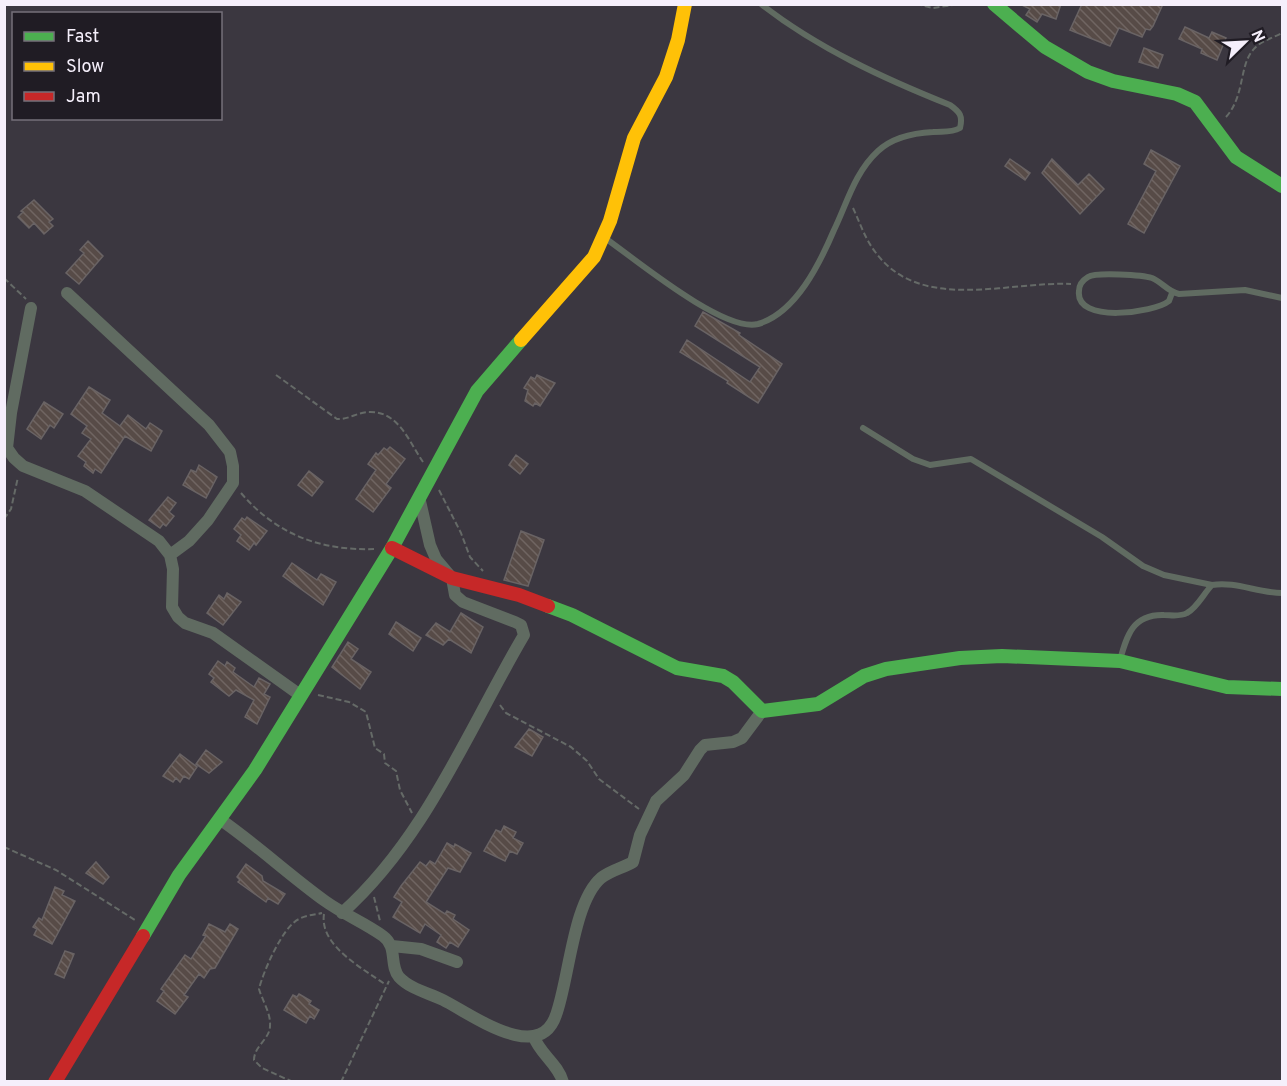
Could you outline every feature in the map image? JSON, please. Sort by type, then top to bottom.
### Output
[{"type":"street","points":[[56,1082],[179,875],[255,771],[392,548],[420,501],[477,391],[578,278],[605,237],[634,138],[666,77],[673,58],[685,4]]},
{"type":"street","points":[[994,4],[1029,35],[1070,63],[1111,80],[1182,94],[1196,102],[1234,155],[1281,183]]},
{"type":"street","points":[[67,293],[222,439],[230,452],[233,466],[232,483],[208,520],[189,541],[170,555]]},
{"type":"street","points":[[31,308],[7,448],[23,466],[85,491],[132,521],[159,542],[170,555],[173,569],[172,607],[178,617],[185,623],[213,633],[300,695]]},
{"type":"street","points":[[342,913],[372,885],[439,793],[478,714],[524,635],[520,625],[515,622],[457,599],[452,591],[452,578],[436,558],[430,545],[420,501]]},
{"type":"street","points":[[392,548],[452,578],[519,595],[572,615],[677,668],[723,676],[733,682],[762,711],[781,711],[818,704],[864,676],[912,664],[1002,656],[1119,661],[1227,687],[1282,689]]},
{"type":"street","points":[[390,944],[395,971],[406,984],[454,1005],[490,1027],[534,1037],[543,1033],[556,1015],[565,974],[590,891],[610,871],[633,862],[647,814],[656,801],[684,775],[700,750],[705,746],[742,738],[762,711]]},
{"type":"street","points":[[221,820],[342,913],[390,944],[421,949],[456,962]]},
{"type":"street","points":[[534,1037],[541,1051],[557,1069],[563,1082]]},
{"type":"lane","points":[[605,237],[652,272],[728,321],[746,325],[759,324],[791,301],[805,284],[823,255],[863,166],[879,150],[896,138],[918,133],[953,132],[960,128],[962,119],[959,111],[883,76],[800,32],[761,4]]},
{"type":"lane","points":[[1172,293],[1169,301],[1156,307],[1101,313],[1087,309],[1079,301],[1080,284],[1092,275],[1136,275],[1155,279],[1172,293],[1245,290],[1282,298]]},
{"type":"lane","points":[[863,428],[913,459],[930,465],[971,459],[1102,537],[1143,566],[1164,575],[1212,585],[1223,583],[1260,592],[1282,593]]},
{"type":"lane","points":[[1119,661],[1128,633],[1136,622],[1148,616],[1186,614],[1193,609],[1212,585]]},
{"type":"path","points":[[916,4],[933,8],[959,4]]},
{"type":"path","points":[[1215,127],[1236,105],[1252,51],[1260,43],[1282,33]]},
{"type":"path","points":[[849,196],[866,237],[876,253],[902,277],[918,285],[981,289],[1050,283],[1080,284]]},
{"type":"path","points":[[4,278],[22,293],[31,308]]},
{"type":"path","points":[[276,375],[320,410],[337,419],[370,412],[392,419],[400,426],[433,475],[470,557],[490,576]]},
{"type":"path","points":[[4,519],[11,509],[16,483],[23,466]]},
{"type":"path","points":[[232,483],[269,521],[292,536],[342,547],[392,548]]},
{"type":"path","points":[[300,695],[334,697],[366,712],[375,748],[384,754],[385,763],[396,771],[401,794],[418,822]]},
{"type":"path","points":[[498,700],[506,713],[554,736],[577,751],[587,760],[599,779],[647,814]]},
{"type":"path","points":[[4,848],[64,875],[147,928]]},
{"type":"path","points":[[372,885],[378,915],[390,944]]},
{"type":"path","points":[[293,1082],[262,1068],[254,1059],[256,1050],[270,1028],[259,989],[260,982],[292,923],[299,918],[325,912],[323,922],[326,933],[336,946],[387,986]]},
{"type":"path","points":[[341,1082],[395,971]]},
{"type":"building","points":[[1020,4],[1061,4],[1056,19],[1042,14],[1037,22],[1026,15],[1030,9]]},
{"type":"building","points":[[1082,4],[1163,4],[1153,26],[1150,30],[1146,29],[1142,37],[1119,28],[1110,46],[1070,30]]},
{"type":"building","points":[[1185,27],[1209,38],[1212,32],[1226,38],[1217,60],[1201,53],[1202,49],[1179,39]]},
{"type":"building","points":[[1144,48],[1163,55],[1158,68],[1139,62]]},
{"type":"building","points":[[1151,150],[1180,166],[1144,233],[1128,224],[1156,171],[1144,164]]},
{"type":"building","points":[[1010,159],[1030,173],[1025,180],[1005,166]]},
{"type":"building","points":[[1052,159],[1078,185],[1089,174],[1104,189],[1080,214],[1042,173]]},
{"type":"building","points":[[34,200],[53,219],[49,222],[53,226],[44,234],[34,223],[29,228],[18,217],[23,212],[21,211]]},
{"type":"building","points":[[88,241],[103,256],[79,284],[66,273],[84,253],[80,250]]},
{"type":"building","points":[[703,312],[740,333],[739,335],[782,364],[758,403],[727,383],[728,381],[680,352],[687,340],[750,382],[760,367],[695,326]]},
{"type":"building","points":[[537,375],[555,383],[540,406],[535,403],[533,406],[525,401],[528,390],[524,388],[531,377],[535,379]]},
{"type":"building","points":[[89,387],[110,400],[102,413],[120,426],[128,415],[146,429],[150,423],[162,431],[151,451],[125,436],[101,473],[95,469],[93,473],[84,466],[86,462],[78,456],[91,439],[82,433],[87,426],[71,414]]},
{"type":"building","points":[[44,402],[63,414],[54,428],[50,425],[41,439],[27,429]]},
{"type":"building","points":[[390,447],[405,459],[386,484],[391,488],[373,512],[356,499],[376,470],[368,464],[376,453],[378,455],[384,448],[387,450]]},
{"type":"building","points":[[516,455],[528,464],[520,474],[509,465]]},
{"type":"building","points":[[199,465],[217,477],[206,498],[183,485],[191,470],[196,472]]},
{"type":"building","points":[[309,471],[323,482],[312,496],[298,485]]},
{"type":"building","points":[[168,497],[176,503],[169,512],[174,516],[166,526],[163,524],[160,528],[149,520]]},
{"type":"building","points":[[247,517],[267,531],[249,550],[237,541],[241,535],[234,529],[242,518],[245,520]]},
{"type":"building","points":[[521,531],[544,540],[528,586],[504,580]]},
{"type":"building","points":[[292,563],[317,580],[321,574],[336,582],[323,605],[283,576]]},
{"type":"building","points":[[227,593],[241,602],[223,625],[207,613],[219,595],[224,599]]},
{"type":"building","points":[[461,613],[483,627],[471,653],[449,639],[443,645],[426,635],[436,623],[450,632]]},
{"type":"building","points":[[396,622],[421,638],[413,651],[389,634]]},
{"type":"building","points":[[348,642],[358,649],[351,659],[371,672],[360,689],[332,667]]},
{"type":"building","points":[[218,661],[225,666],[227,662],[235,668],[233,672],[254,687],[259,678],[270,684],[264,694],[270,697],[257,724],[245,717],[254,700],[236,690],[229,696],[211,682],[214,678],[209,674]]},
{"type":"building","points":[[529,729],[543,737],[532,756],[515,747]]},
{"type":"building","points":[[206,750],[222,762],[209,773],[196,764]]},
{"type":"building","points":[[180,754],[197,767],[189,779],[184,776],[180,782],[176,778],[173,782],[163,776]]},
{"type":"building","points":[[504,826],[516,832],[513,838],[523,843],[517,854],[510,851],[505,861],[484,851],[496,830],[501,832]]},
{"type":"building","points":[[447,843],[454,847],[455,844],[471,853],[460,872],[448,868],[426,902],[445,914],[447,911],[455,915],[453,919],[469,930],[458,947],[450,942],[446,948],[437,942],[441,935],[425,924],[420,933],[393,917],[402,902],[394,897],[401,886],[420,862],[426,866],[430,861],[435,864]]},
{"type":"building","points":[[96,862],[109,877],[103,884],[86,873]]},
{"type":"building","points":[[246,864],[262,876],[263,881],[285,894],[278,904],[268,898],[266,902],[238,882],[240,880],[237,877]]},
{"type":"building","points":[[55,887],[64,891],[62,895],[75,901],[52,944],[34,935],[37,929],[33,927],[39,918],[42,920]]},
{"type":"building","points":[[209,924],[225,932],[230,924],[238,929],[215,968],[210,969],[204,978],[199,974],[184,995],[188,997],[175,1014],[157,1001],[164,991],[161,989],[185,955],[191,959],[206,936],[203,935]]},
{"type":"building","points":[[65,951],[74,954],[64,978],[55,974]]},
{"type":"building","points":[[299,994],[311,1001],[309,1004],[319,1010],[314,1019],[310,1016],[306,1023],[284,1010],[293,995],[297,997]]},
{"type":"traffic: fast","points":[[994,4],[1045,47],[1088,72],[1113,81],[1177,94],[1195,102],[1236,157],[1282,186]]},
{"type":"traffic: fast","points":[[143,936],[179,875],[255,770],[392,548],[477,391],[521,340]]},
{"type":"traffic: fast","points":[[548,606],[572,615],[677,668],[723,676],[733,682],[762,711],[818,704],[864,676],[886,669],[960,658],[1002,656],[1120,661],[1227,687],[1282,689]]},
{"type":"traffic: slow","points":[[521,340],[594,257],[610,221],[634,138],[666,77],[678,40],[685,4]]},
{"type":"traffic: jam","points":[[392,548],[452,578],[519,595],[548,606]]},
{"type":"traffic: jam","points":[[55,1082],[143,936]]}]
